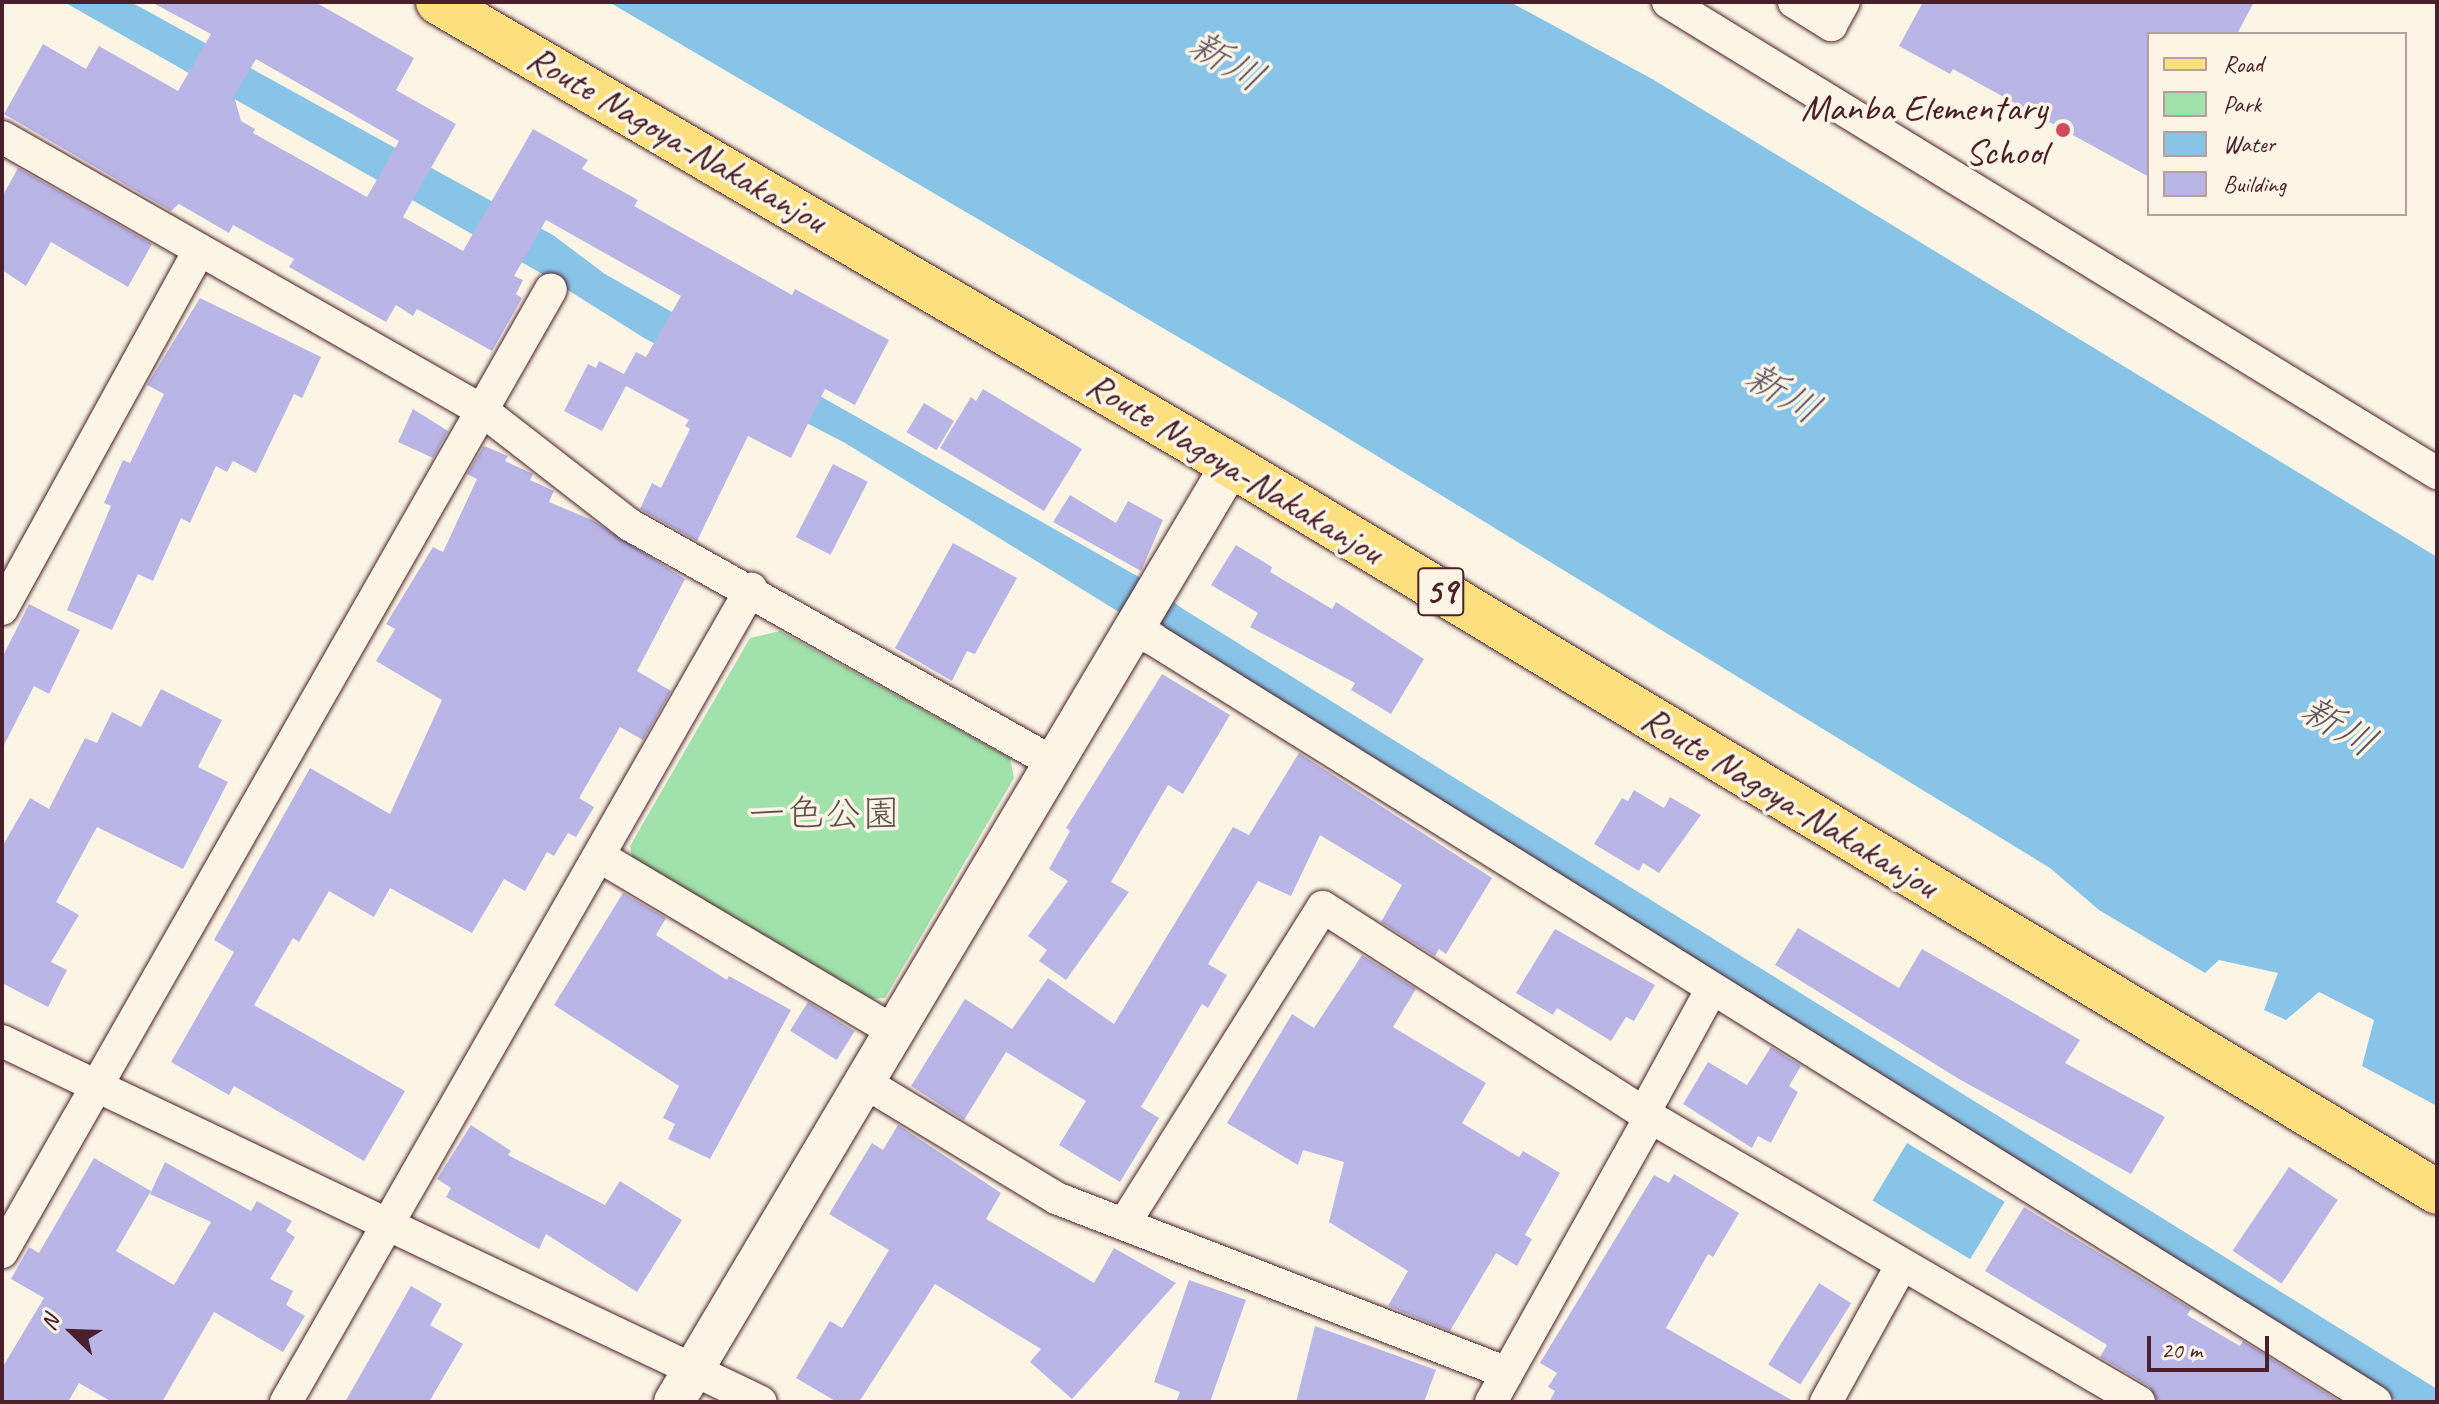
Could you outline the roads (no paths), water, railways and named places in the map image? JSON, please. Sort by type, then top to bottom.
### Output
[{"type":"main road","name":"Route Nagoya-Nakakanjou","points":[[438,2],[1231,465],[2437,1192]]},
{"type":"street","points":[[1668,2],[2437,473]]},
{"type":"street","points":[[1794,2],[1831,25],[1844,2]]},
{"type":"street","points":[[2,137],[483,411],[630,525],[751,589],[1054,763]]},
{"type":"street","points":[[2,609],[199,250]]},
{"type":"street","points":[[2,1252],[551,289]]},
{"type":"street","points":[[674,1402],[1231,465]]},
{"type":"street","points":[[286,1402],[602,858],[751,589]]},
{"type":"street","points":[[1132,632],[1153,639],[1711,990],[2376,1402]]},
{"type":"street","points":[[602,858],[895,1032]]},
{"type":"street","points":[[1124,1224],[1323,907],[1647,1115],[1901,1266],[2139,1402]]},
{"type":"street","points":[[1491,1402],[1647,1115],[1711,990]]},
{"type":"street","points":[[2,1041],[96,1089],[761,1402]]},
{"type":"street","points":[[864,1082],[1056,1198],[1507,1373]]},
{"type":"street","points":[[1826,1402],[1901,1266]]},
{"type":"water","points":[[64,2],[131,2],[553,235],[605,274],[1153,585],[1180,607],[2437,1389],[2437,1402],[2399,1402],[845,443],[644,338],[544,275]]},
{"type":"water","name":"新川","points":[[609,2],[1510,2],[1654,80],[2437,557],[2437,1106],[2362,1066],[2374,1020],[2319,992],[2286,1020],[2264,1010],[2278,973],[2219,960],[2205,973],[2099,910],[2050,868],[1297,407]]},
{"type":"water","points":[[1907,1143],[2005,1202],[1970,1259],[1872,1200]]},
{"type":"place","name":"Manba Elementary School","points":[[2063,130]]},
{"type":"park label","name":"一色公園","points":[[824,814]]}]
